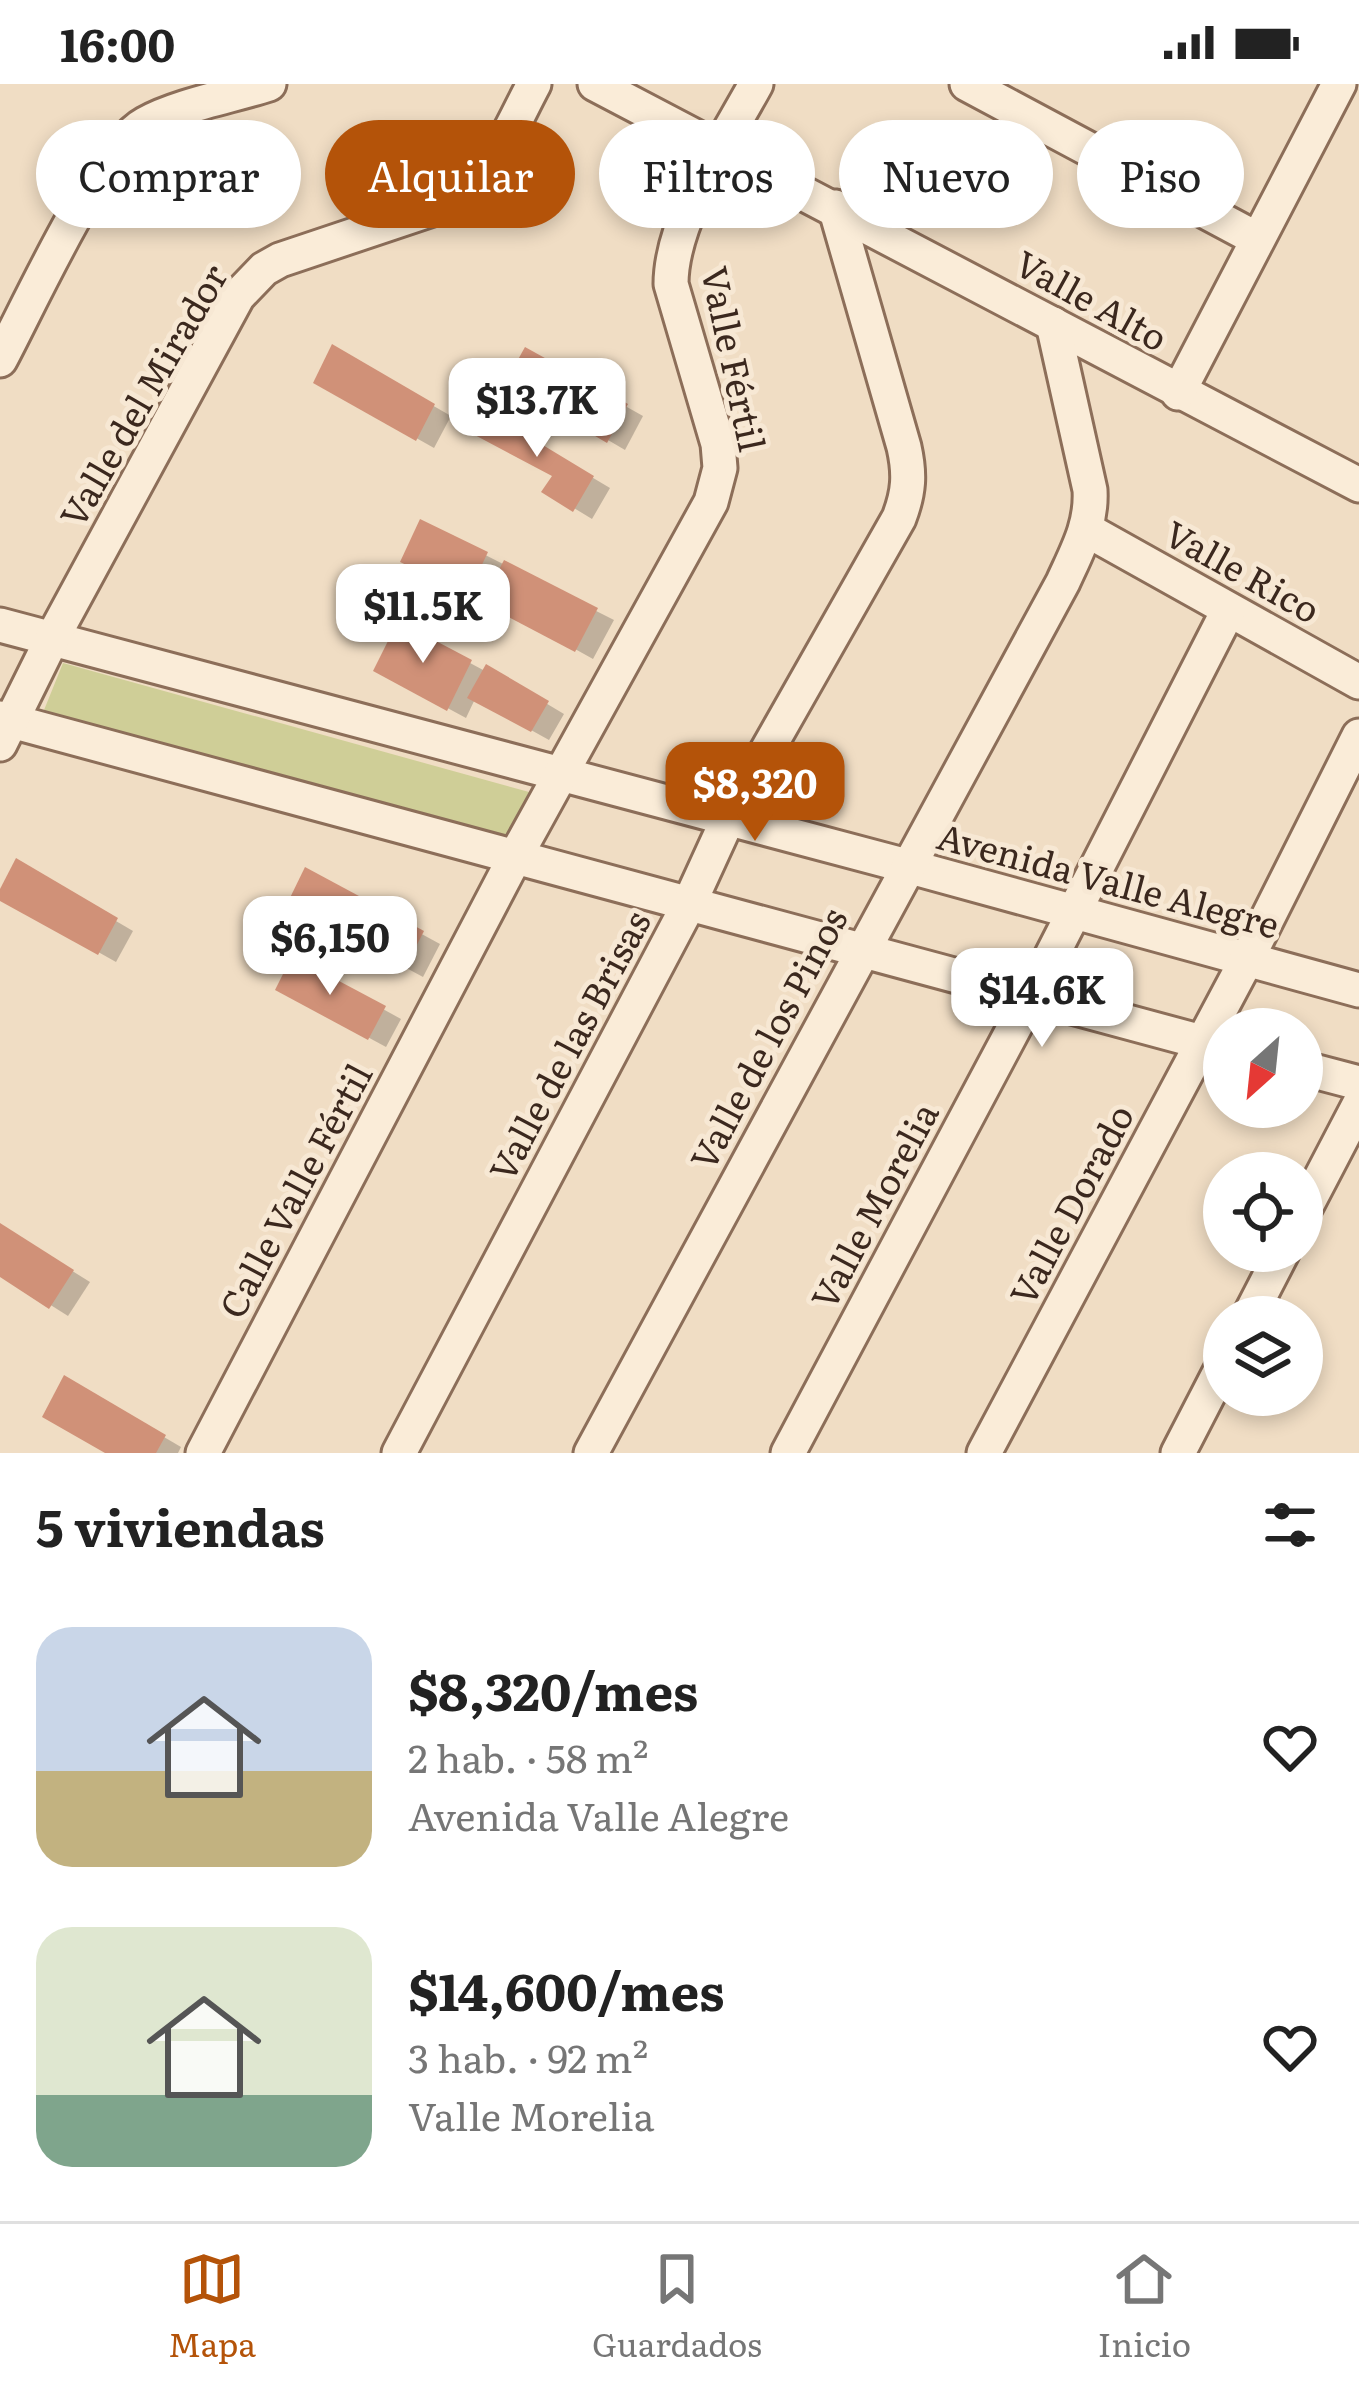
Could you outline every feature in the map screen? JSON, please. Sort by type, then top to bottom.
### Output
[{"type":"street","points":[[0,360],[101,171],[127,136],[147,122],[269,84]]},
{"type":"street","name":"Valle del Mirador","points":[[4,728],[250,280],[280,260],[456,201],[490,167],[534,84]]},
{"type":"street","name":"Valle Alto","points":[[595,84],[664,120]]},
{"type":"street","name":"Valle Fértil","points":[[736,120],[756,84]]},
{"type":"street","points":[[967,84],[1257,238]]},
{"type":"street","points":[[1178,393],[1338,84]]},
{"type":"street","name":"Valle Alto","points":[[815,197],[1178,393],[1355,474]]},
{"type":"street","name":"Valle de las Brisas","points":[[399,1453],[689,904],[728,821],[899,518],[908,493],[910,473],[904,447],[835,207]]},
{"type":"street","name":"Valle Fértil","points":[[560,775],[718,482],[718,444],[671,284],[671,260],[685,228]]},
{"type":"street","name":"Valle de los Pinos","points":[[591,1453],[1087,530],[1090,490],[1053,324]]},
{"type":"street","name":"Valle Rico","points":[[1087,530],[1359,682]]},
{"type":"street","name":"Valle Morelia","points":[[788,1453],[1030,998],[1228,611]]},
{"type":"street","name":"Avenida Valle Alegre","points":[[0,626],[1359,990]]},
{"type":"street","points":[[4,728],[1203,1042]]},
{"type":"street","name":"Valle Dorado","points":[[1228,1008],[1247,959],[1359,736]]},
{"type":"street","name":"Calle Valle Fértil","points":[[203,1453],[560,775]]},
{"type":"street","name":"Valle Dorado","points":[[984,1453],[1203,1065]]},
{"type":"street","points":[[1323,1074],[1359,1083]]},
{"type":"street","points":[[1323,1174],[1359,1105]]},
{"type":"street","points":[[1178,1453],[1203,1405]]},
{"type":"shaded area","points":[[63,663],[529,792],[506,841],[40,720]]},
{"type":"building","points":[[332,344],[435,404],[416,441],[313,383]]},
{"type":"building","points":[[525,347],[628,404],[607,443],[505,383]]},
{"type":"building","points":[[483,409],[594,476],[573,512],[541,492],[552,476],[471,433]]},
{"type":"building","points":[[420,519],[488,552],[468,594],[400,562]]},
{"type":"building","points":[[504,560],[598,608],[575,652],[482,603]]},
{"type":"building","points":[[398,621],[472,660],[447,711],[373,671]]},
{"type":"building","points":[[486,664],[549,701],[531,732],[467,698]]},
{"type":"building","points":[[16,858],[118,918],[98,955],[0,901],[0,889]]},
{"type":"building","points":[[305,867],[424,931],[404,970],[286,906]]},
{"type":"building","points":[[292,956],[386,1006],[368,1040],[275,990]]},
{"type":"building","points":[[0,1223],[74,1270],[49,1309],[0,1277]]},
{"type":"building","points":[[64,1375],[166,1435],[156,1453],[105,1453],[42,1417]]}]
